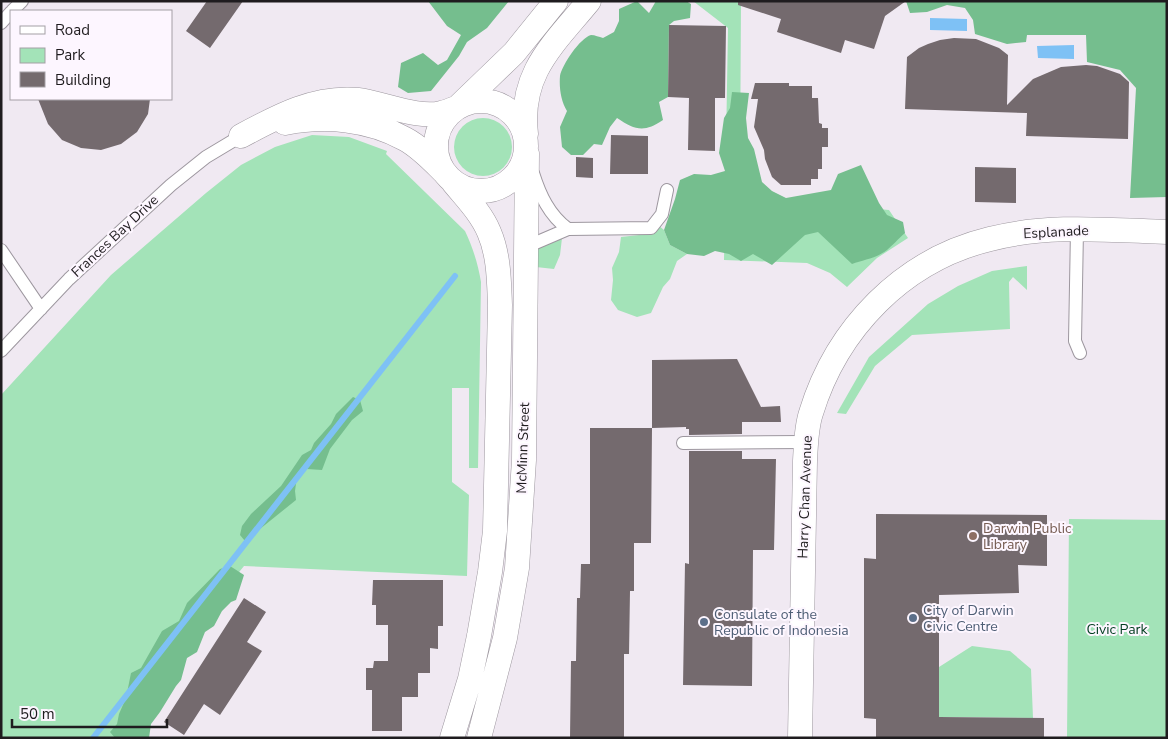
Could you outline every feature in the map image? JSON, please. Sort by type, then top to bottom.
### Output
[{"type":"street","points":[[458,107],[477,100],[487,100],[501,105],[516,116],[523,126],[527,148],[520,170],[505,185],[493,190],[470,190],[450,178],[440,165],[436,152],[436,140],[444,120],[514,52],[556,1]]},
{"type":"street","name":"McMinn Street","points":[[479,738],[505,638],[517,568],[524,460],[527,148],[525,101],[535,72],[544,56],[589,1]]},
{"type":"street","name":"Frances Bay Drive","points":[[241,136],[297,108],[329,100],[357,100],[428,115],[441,114],[458,107]]},
{"type":"street","name":"Frances Bay Drive","points":[[241,136],[288,122],[332,119],[356,122],[388,131],[407,140],[450,178]]},
{"type":"street","name":"McMinn Street","points":[[450,178],[475,208],[489,233],[499,275],[500,305],[495,531],[479,636],[470,679],[452,738]]},
{"type":"street","name":"Esplanade","points":[[947,254],[969,245],[1012,234],[1036,231],[1167,232]]},
{"type":"street","name":"Harry Chan Avenue","points":[[800,738],[806,442],[810,413],[825,377],[838,353],[855,327],[878,300],[896,284],[947,254]]},
{"type":"lane","points":[[1,23],[10,14]]},
{"type":"lane","name":"Frances Bay Drive","points":[[1,351],[69,279],[170,185],[206,158],[241,136]]},
{"type":"lane","points":[[527,148],[544,203],[568,229]]},
{"type":"lane","points":[[526,247],[568,229],[651,228],[662,214],[667,190]]},
{"type":"lane","points":[[1077,230],[1075,341],[1080,353]]},
{"type":"lane","points":[[1,250],[41,309]]},
{"type":"lane","points":[[683,443],[806,442]]},
{"type":"green space","points":[[428,1],[509,1],[487,28],[467,42],[459,56],[431,91],[408,93],[398,87],[401,63],[423,53],[438,65],[447,60],[461,35],[447,26]]},
{"type":"green space","points":[[637,1],[649,13],[656,1],[686,1],[691,4],[690,18],[674,21],[669,25],[668,97],[659,102],[663,120],[650,127],[640,128],[629,125],[617,118],[610,127],[602,145],[594,144],[583,155],[571,155],[562,147],[560,127],[567,111],[560,90],[561,71],[572,52],[582,41],[591,35],[603,38],[614,32],[619,21],[619,9]]},
{"type":"green space","points":[[693,1],[741,1],[740,172],[768,199],[889,210],[908,238],[877,258],[847,287],[830,273],[807,263],[724,260],[728,28]]},
{"type":"green space","points":[[906,1],[1167,1],[1167,197],[1130,198],[1136,88],[1120,70],[1087,62],[1086,35],[1027,35],[1026,42],[1007,44],[975,34],[973,20],[965,8],[947,5],[927,12],[910,13]]},
{"type":"green space","points":[[732,92],[749,93],[746,118],[748,138],[754,149],[762,182],[772,191],[786,198],[831,190],[838,174],[861,165],[879,203],[887,215],[903,222],[905,233],[883,253],[852,264],[818,232],[805,235],[772,265],[753,254],[741,261],[729,254],[715,251],[704,256],[687,254],[670,245],[664,230],[680,180],[694,174],[711,175],[725,171],[719,153],[724,118],[730,108]]},
{"type":"green space","points":[[483,118],[494,120],[507,131],[512,147],[510,158],[499,171],[483,176],[472,174],[459,163],[454,147],[456,136],[467,123]]},
{"type":"green space","points":[[312,135],[349,137],[387,151],[386,154],[465,231],[473,250],[481,282],[478,468],[469,468],[469,388],[452,388],[452,482],[469,495],[467,576],[244,566],[215,602],[124,738],[1,738],[1,395],[111,275],[206,193],[241,165],[275,147]]},
{"type":"green space","points":[[658,225],[664,230],[670,245],[687,254],[677,261],[670,279],[663,287],[651,313],[637,317],[618,310],[611,300],[612,268],[619,252],[621,237],[648,234]]},
{"type":"green space","points":[[562,238],[560,255],[554,269],[536,267],[537,248]]},
{"type":"green space","points":[[1027,266],[1027,290],[1013,277],[1009,282],[1010,329],[912,335],[875,366],[846,414],[837,413],[869,357],[928,304],[958,286],[992,271]]},
{"type":"green space","points":[[353,397],[360,400],[363,411],[352,420],[330,449],[322,470],[307,469],[297,476],[296,500],[245,541],[240,535],[242,526],[251,514],[281,486],[302,455],[311,450],[314,443],[331,424],[336,414]]},
{"type":"green space","name":"Civic Park","points":[[1069,519],[1167,520],[1167,738],[1067,738]]},
{"type":"green space","points":[[230,566],[244,575],[236,600],[231,602],[222,611],[214,626],[205,632],[197,652],[187,658],[181,680],[151,724],[149,738],[115,738],[110,732],[117,724],[126,698],[131,673],[141,668],[162,631],[179,621],[187,603],[220,569]]},
{"type":"green space","points":[[972,646],[1010,651],[1031,669],[1033,718],[939,717],[939,667]]},
{"type":"water","points":[[930,18],[967,19],[967,31],[930,30]]},
{"type":"water","points":[[1074,45],[1074,59],[1038,58],[1037,46]]},
{"type":"building","points":[[207,1],[243,1],[210,48],[186,31]]},
{"type":"building","points":[[738,1],[906,1],[885,16],[874,49],[845,40],[841,53],[777,32],[781,19],[738,5]]},
{"type":"building","points":[[669,25],[726,26],[725,98],[715,98],[715,151],[688,150],[689,98],[668,97]]},
{"type":"building","points":[[954,38],[976,39],[999,48],[1008,55],[1007,105],[1033,79],[1061,67],[1097,66],[1120,74],[1129,82],[1128,139],[1026,136],[1027,113],[905,109],[907,57],[928,44]]},
{"type":"building","points":[[755,83],[789,83],[789,86],[812,86],[812,98],[818,98],[819,123],[822,124],[822,128],[828,128],[828,147],[822,147],[822,169],[818,169],[818,179],[811,179],[811,185],[781,185],[772,177],[765,159],[764,150],[754,127],[758,99],[751,99]]},
{"type":"building","points":[[38,100],[150,100],[148,114],[137,132],[121,144],[101,150],[81,148],[62,140],[48,124]]},
{"type":"building","points":[[611,135],[648,136],[648,174],[610,174]]},
{"type":"building","points":[[576,157],[593,158],[593,178],[576,177]]},
{"type":"building","points":[[975,167],[1016,168],[1016,203],[975,202]]},
{"type":"building","points":[[737,359],[761,407],[780,406],[781,422],[742,422],[742,434],[689,435],[689,429],[686,429],[686,427],[652,428],[652,360]]},
{"type":"building","points":[[590,428],[652,428],[651,543],[634,543],[634,591],[630,591],[629,654],[624,654],[624,738],[570,738],[571,661],[576,661],[577,598],[580,598],[581,564],[590,564]]},
{"type":"building","points":[[689,451],[742,451],[742,459],[776,459],[774,550],[753,550],[752,686],[683,685],[685,563],[689,564]]},
{"type":"building","points":[[876,514],[1047,515],[1047,566],[1018,565],[1019,593],[939,595],[939,717],[1044,718],[1044,738],[876,738],[876,719],[864,718],[864,558],[876,559]]},
{"type":"building","points":[[373,580],[443,580],[443,626],[438,626],[438,649],[430,648],[430,673],[418,673],[418,697],[402,697],[402,731],[372,731],[372,690],[366,690],[366,668],[373,668],[374,661],[388,661],[388,625],[376,625],[376,605],[372,605]]},
{"type":"building","points":[[244,598],[266,612],[247,642],[262,651],[220,715],[204,704],[184,735],[164,722]]},
{"type":"waterway","points":[[93,738],[455,276]]},
{"type":"place","name":"Darwin Public Library","points":[[973,536]]},
{"type":"place","name":"City of Darwin Civic Centre","points":[[913,618]]},
{"type":"place","name":"Consulate of the Republic of Indonesia","points":[[704,622]]}]
